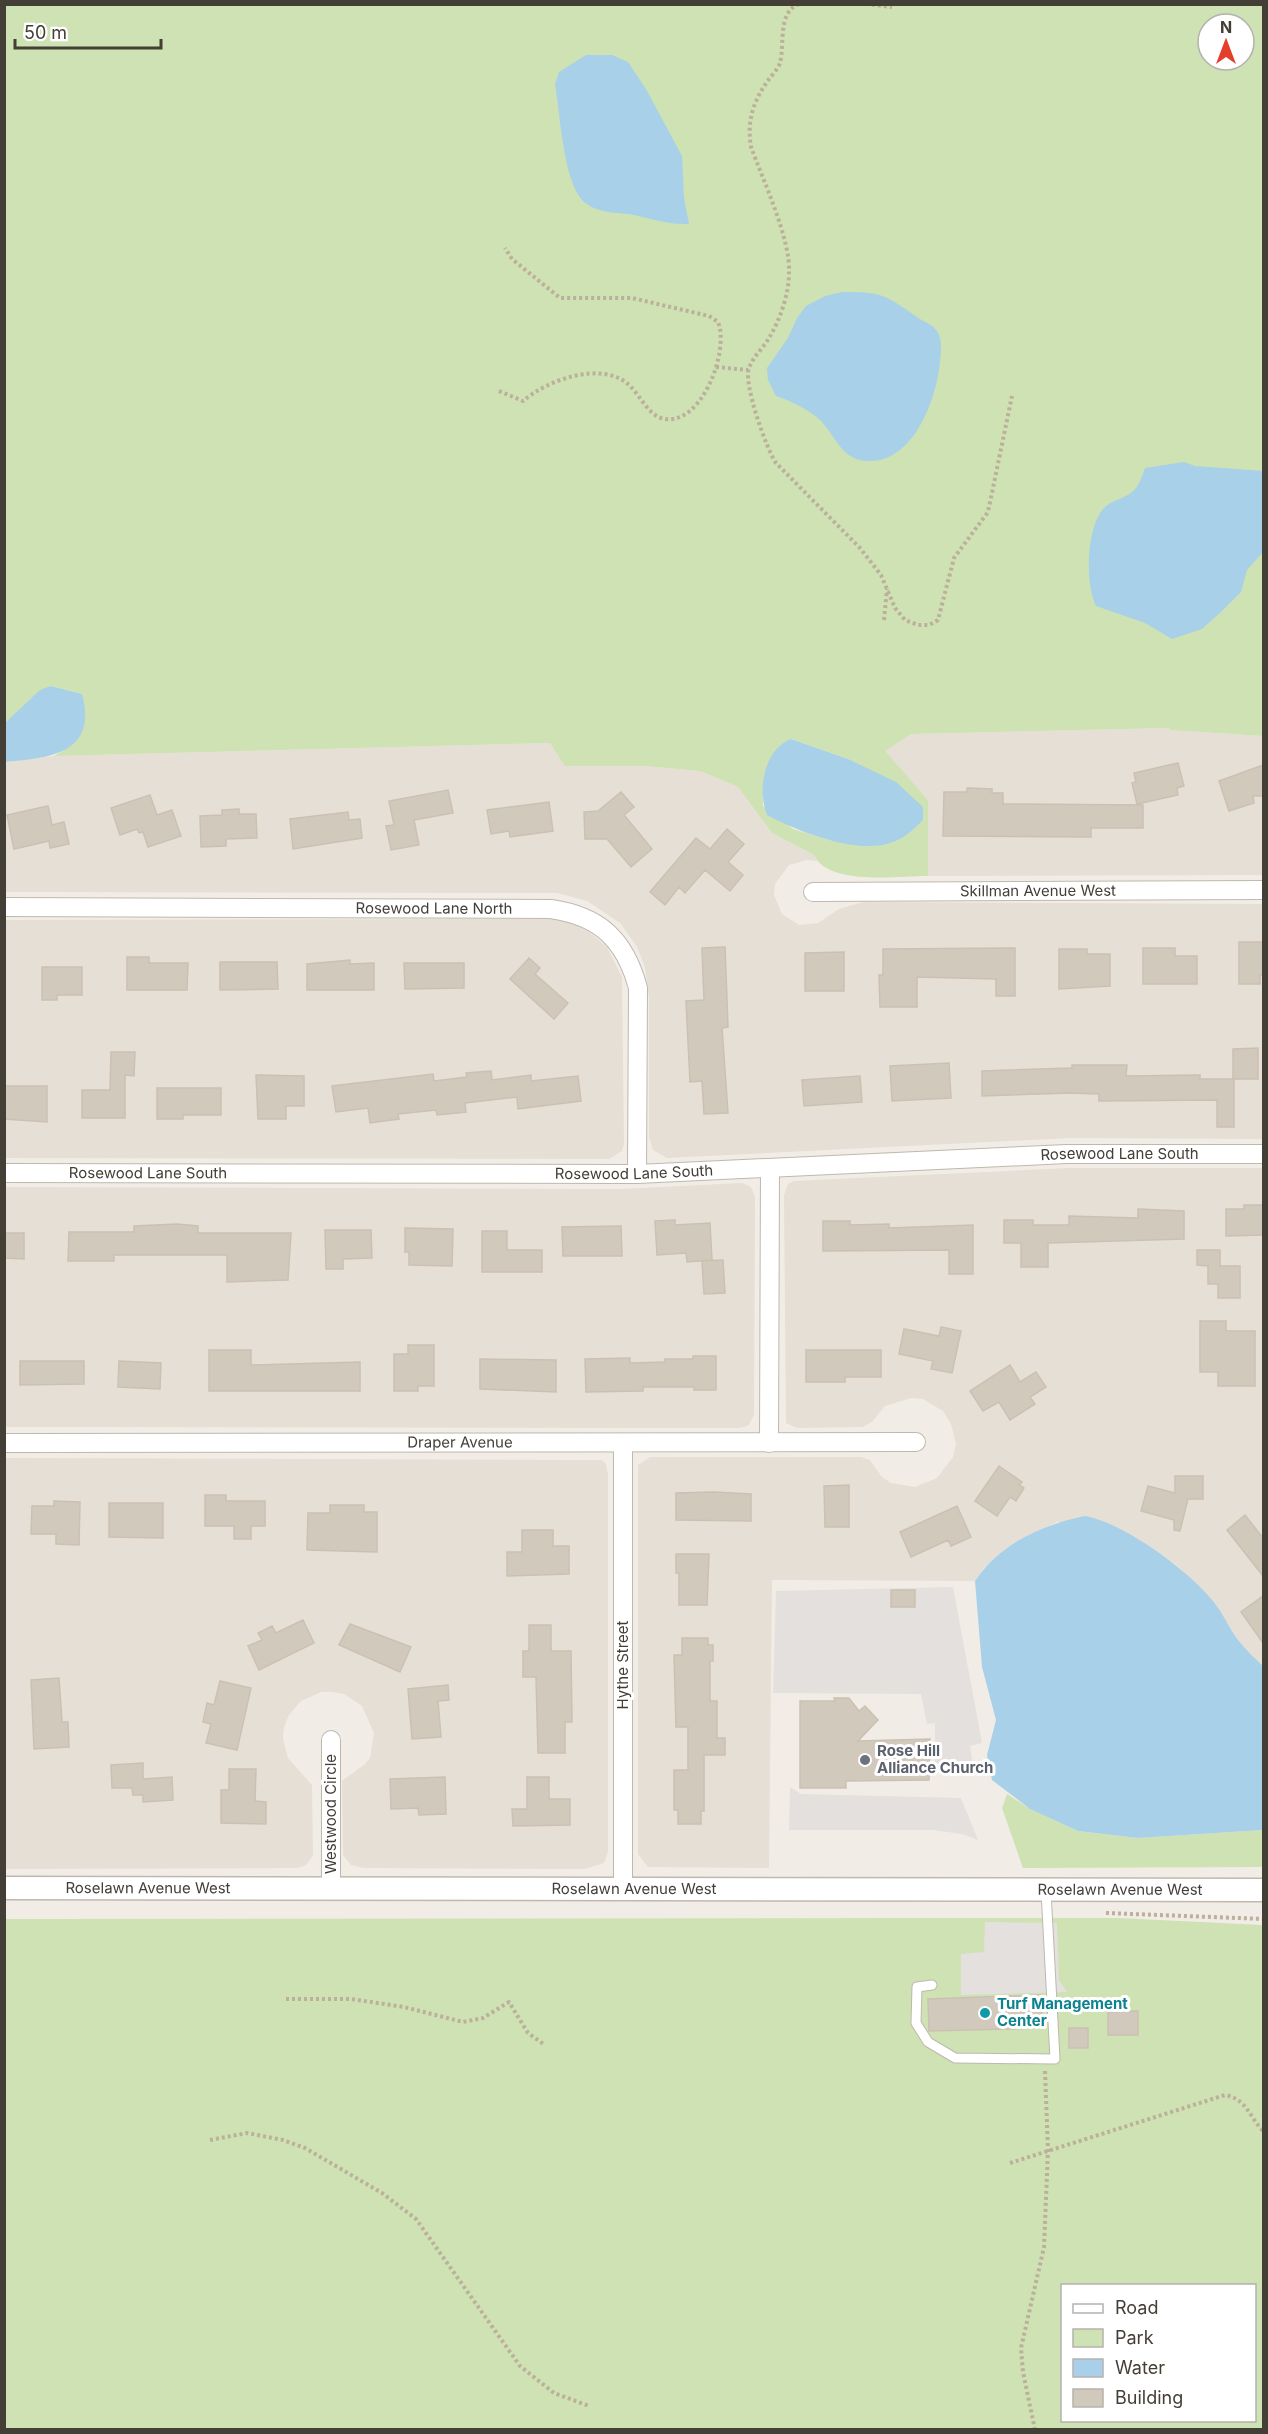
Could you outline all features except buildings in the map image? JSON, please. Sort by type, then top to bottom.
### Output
[{"type":"street","name":"Skillman Avenue West","points":[[813,892],[1263,890]]},
{"type":"street","name":"Rosewood Lane North","points":[[4,907],[550,909],[572,912],[591,920],[609,933],[623,949],[633,967],[638,988],[637,1174]]},
{"type":"street","name":"Rosewood Lane South","points":[[4,1173],[637,1174],[1067,1154],[1263,1154]]},
{"type":"street","points":[[769,1443],[771,1168]]},
{"type":"street","name":"Draper Avenue","points":[[4,1443],[916,1442]]},
{"type":"street","name":"Hythe Street","points":[[623,1443],[623,1888]]},
{"type":"street","name":"Westwood Circle","points":[[331,1740],[331,1888]]},
{"type":"street","name":"Roselawn Avenue West","points":[[4,1888],[1263,1890]]},
{"type":"lane","points":[[932,1985],[917,1987],[916,2023],[928,2042],[955,2058],[1055,2059],[1046,1889]]},
{"type":"path","points":[[799,4],[784,20],[780,64],[758,95],[749,121],[751,147],[788,254],[790,272],[788,290],[771,336],[748,370],[769,452],[776,463],[860,548],[887,588],[895,608],[905,620],[918,625],[929,625],[938,620],[954,558],[988,512],[1012,396]]},
{"type":"path","points":[[866,4],[892,8]]},
{"type":"path","points":[[499,391],[523,401],[550,385],[574,376],[607,375],[621,379],[630,386],[651,411],[661,418],[672,419],[691,410],[708,388],[717,367],[721,329],[718,322],[709,316],[632,298],[560,298],[512,259],[505,248]]},
{"type":"path","points":[[717,367],[748,370]]},
{"type":"path","points":[[884,620],[887,588]]},
{"type":"path","points":[[286,1999],[351,1999],[404,2007],[463,2022],[483,2018],[509,2002],[528,2033],[544,2045]]},
{"type":"path","points":[[1035,2430],[1023,2372],[1021,2348],[1044,2247],[1048,2150],[1044,2059]]},
{"type":"path","points":[[1010,2163],[1225,2094],[1244,2103],[1263,2132]]},
{"type":"path","points":[[210,2140],[247,2133],[283,2140],[306,2148],[382,2193],[416,2219],[520,2366],[554,2393],[589,2406]]},
{"type":"shaded area","points":[[1169,728],[1170,730],[1263,736],[1263,875],[928,876],[928,800],[884,751],[911,734]]},
{"type":"shaded area","points":[[550,743],[566,766],[645,766],[700,771],[738,787],[772,833],[814,855],[817,861],[807,860],[789,865],[775,884],[774,895],[782,914],[799,925],[818,923],[839,909],[863,902],[1263,904],[1263,1139],[1071,1138],[667,1158],[653,1150],[649,1137],[649,997],[645,967],[637,947],[620,923],[587,901],[557,893],[5,892],[5,762],[54,756]]},
{"type":"shaded area","points":[[555,919],[572,923],[589,932],[607,947],[622,977],[624,1144],[622,1151],[609,1159],[5,1158],[4,920]]},
{"type":"shaded area","points":[[1070,1168],[1263,1168],[1263,1666],[1239,1642],[1214,1602],[1175,1564],[1154,1552],[1057,1522],[1005,1549],[984,1568],[975,1581],[772,1580],[769,1868],[648,1867],[638,1854],[638,1465],[650,1457],[861,1457],[870,1460],[882,1477],[891,1483],[915,1487],[937,1478],[953,1457],[956,1444],[951,1424],[943,1411],[923,1399],[911,1398],[885,1406],[872,1422],[863,1427],[797,1428],[786,1423],[784,1195],[788,1184],[794,1181]]},
{"type":"shaded area","points":[[742,1183],[751,1187],[755,1197],[754,1415],[748,1426],[739,1428],[5,1427],[5,1187],[620,1189]]},
{"type":"shaded area","points":[[5,1458],[602,1460],[606,1464],[608,1475],[608,1851],[604,1863],[585,1869],[364,1868],[351,1865],[343,1855],[342,1781],[370,1758],[374,1733],[362,1706],[344,1694],[321,1692],[301,1701],[289,1715],[284,1727],[283,1739],[288,1758],[312,1785],[313,1856],[306,1865],[297,1868],[5,1869]]},
{"type":"shaded area","points":[[953,1587],[982,1743],[970,1746],[973,1765],[935,1765],[935,1723],[927,1724],[921,1694],[773,1693],[776,1591]]},
{"type":"shaded area","points":[[790,1787],[801,1794],[961,1798],[978,1840],[962,1834],[933,1830],[789,1830]]},
{"type":"shaded area","points":[[985,1922],[1057,1923],[1059,1980],[1067,1992],[961,1995],[961,1954],[984,1952]]},
{"type":"green space","points":[[5,5],[1263,5],[1263,736],[1170,730],[1169,728],[911,734],[885,751],[928,800],[928,876],[882,878],[848,875],[822,865],[814,855],[772,833],[738,787],[700,771],[645,766],[565,766],[550,743],[54,756],[78,738],[83,716],[82,694],[51,686],[5,723]],"holes":[[[791,739],[848,759],[923,807],[923,820],[863,845],[829,840],[793,829],[763,806],[764,784],[768,769]]]},
{"type":"green space","points":[[1007,1794],[1030,1809],[1078,1831],[1138,1838],[1263,1830],[1263,1867],[1023,1868],[1002,1808]]},
{"type":"green space","points":[[1118,1918],[1263,1925],[1263,2429],[5,2429],[4,1919]]},
{"type":"water","points":[[586,55],[612,55],[628,62],[646,89],[682,156],[684,198],[689,224],[668,223],[634,215],[607,212],[593,208],[582,200],[570,177],[566,161],[555,84],[559,72]]},
{"type":"water","points":[[842,292],[875,294],[889,299],[932,326],[940,337],[938,376],[921,424],[900,450],[886,458],[860,460],[846,453],[820,420],[788,400],[776,396],[768,380],[767,368],[788,338],[797,318],[806,306],[825,296]]},
{"type":"water","points":[[1184,462],[1195,466],[1263,471],[1263,552],[1247,570],[1241,592],[1221,612],[1202,629],[1172,639],[1145,623],[1096,606],[1090,584],[1089,556],[1094,528],[1104,508],[1134,490],[1145,468]]},
{"type":"water","points":[[51,686],[82,694],[85,714],[83,729],[77,741],[53,755],[5,762],[5,723],[40,690]]},
{"type":"water","points":[[791,739],[848,759],[896,782],[923,807],[923,820],[913,830],[893,842],[879,846],[863,846],[828,840],[767,815],[763,794],[765,771],[774,752]]},
{"type":"water","points":[[1085,1516],[1118,1528],[1172,1562],[1213,1601],[1238,1640],[1263,1666],[1263,1830],[1138,1838],[1078,1831],[1030,1809],[992,1780],[987,1755],[996,1720],[982,1667],[975,1581],[997,1556],[1010,1546],[1053,1525]]},
{"type":"place","name":"Rose Hill Alliance Church","points":[[865,1760]]},
{"type":"place","name":"Turf Management Center","points":[[985,2013]]}]
